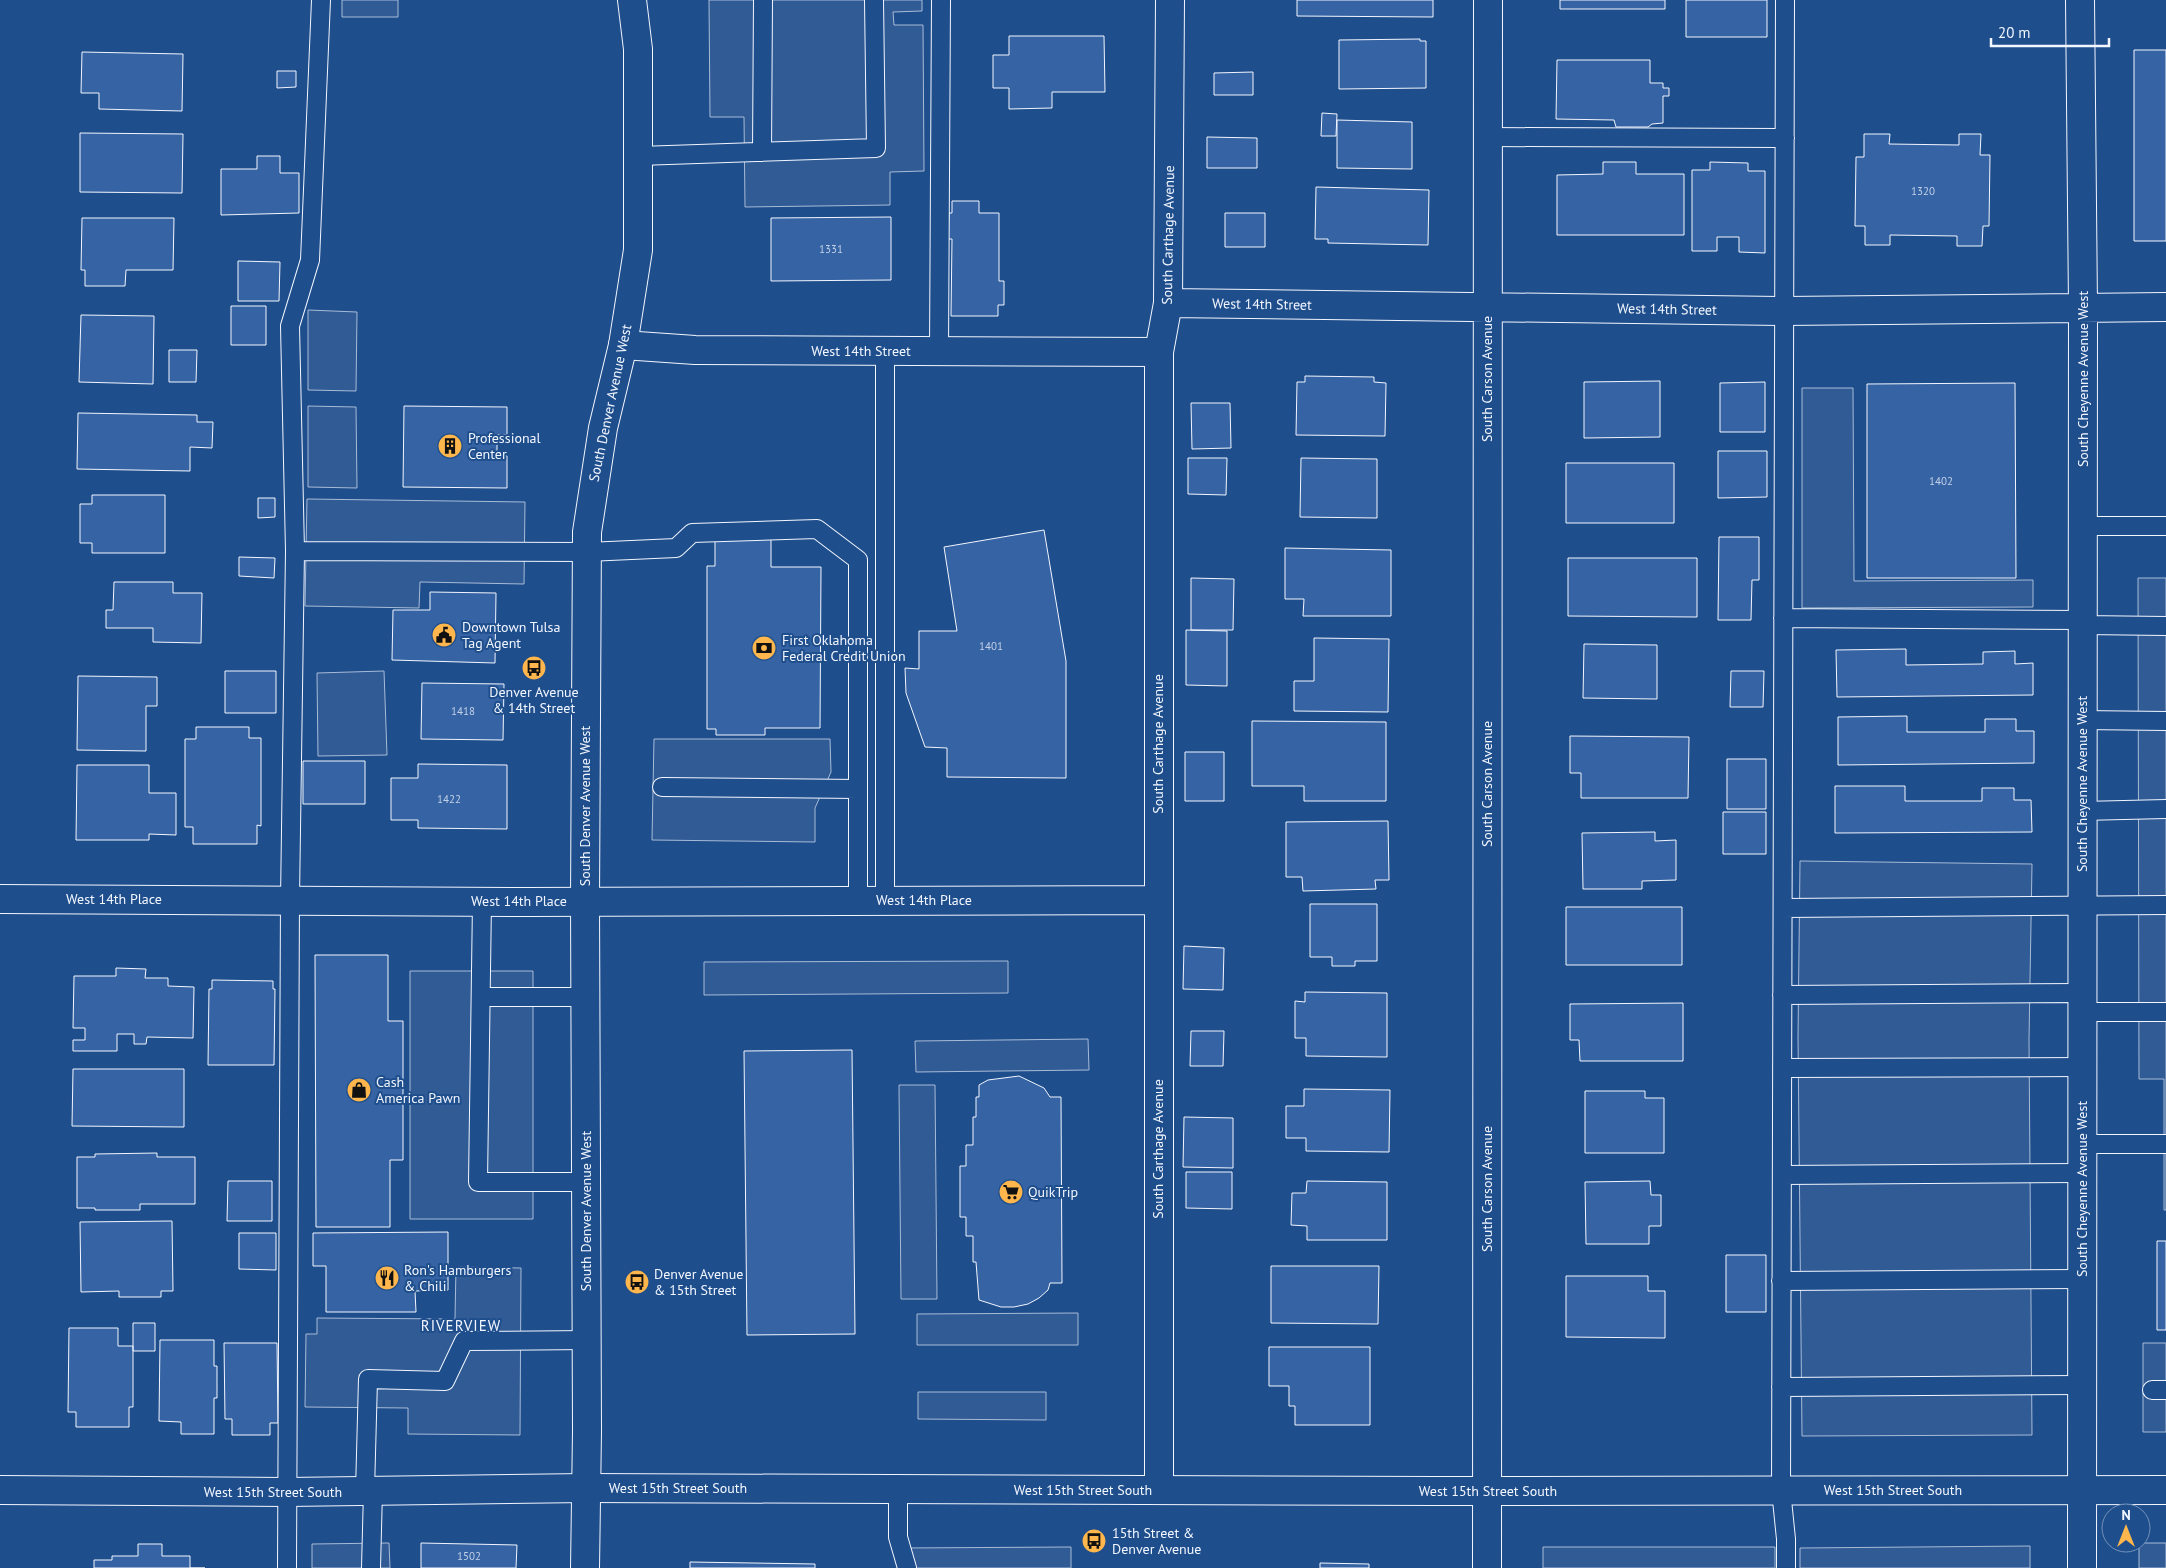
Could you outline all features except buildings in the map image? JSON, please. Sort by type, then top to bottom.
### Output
[{"type":"street","name":"South Denver Avenue West","points":[[632,0],[638,49]]},
{"type":"street","name":"South Denver Avenue West","points":[[585,1568],[587,1340],[585,902],[587,532],[601,436],[623,345],[638,250],[638,49],[642,0]]},
{"type":"street","name":"South Carthage Avenue","points":[[1159,1490],[1159,352],[1168,303],[1170,0]]},
{"type":"street","name":"South Carson Avenue","points":[[1487,1568],[1488,0]]},
{"type":"street","name":"South Cheyenne Avenue West","points":[[2080,0],[2083,307],[2082,1568]]},
{"type":"street","name":"West 14th Street","points":[[1168,303],[1784,311],[2166,307]]},
{"type":"street","name":"West 14th Street","points":[[623,345],[696,350],[1159,352]]},
{"type":"street","name":"West 14th Place","points":[[0,899],[585,902],[1158,900]]},
{"type":"street","name":"West 15th Street South","points":[[0,1490],[287,1492],[586,1488],[1487,1491],[2166,1490]]},
{"type":"lane","points":[[287,1568],[290,899],[295,551],[290,326],[310,260],[321,0]]},
{"type":"lane","points":[[762,152],[764,0]]},
{"type":"lane","points":[[639,156],[876,148],[874,0]]},
{"type":"lane","points":[[939,351],[941,0]]},
{"type":"lane","points":[[1785,0],[1781,1490],[1786,1539],[1786,1568]]},
{"type":"lane","points":[[1488,138],[1785,138]]},
{"type":"lane","points":[[885,351],[885,900]]},
{"type":"lane","points":[[2083,526],[2166,526]]},
{"type":"lane","points":[[295,551],[587,552],[676,548],[692,533],[817,530],[858,560],[858,900]]},
{"type":"lane","points":[[1783,618],[2166,626]]},
{"type":"lane","points":[[2082,720],[2166,721]]},
{"type":"lane","points":[[662,787],[858,789]]},
{"type":"lane","points":[[2082,811],[2166,809]]},
{"type":"lane","points":[[482,901],[478,1182],[586,1182]]},
{"type":"lane","points":[[1783,908],[2166,905]]},
{"type":"lane","points":[[1782,995],[2082,1002],[2166,1012]]},
{"type":"lane","points":[[481,997],[585,997]]},
{"type":"lane","points":[[1782,1068],[2082,1067]]},
{"type":"lane","points":[[2082,1144],[2166,1144]]},
{"type":"lane","points":[[1782,1175],[2082,1173]]},
{"type":"lane","points":[[1781,1281],[2082,1280]]},
{"type":"lane","points":[[372,1568],[368,1379],[445,1381],[464,1341],[587,1340]]},
{"type":"lane","points":[[1781,1387],[2082,1385]]},
{"type":"lane","points":[[898,1489],[898,1538],[907,1568]]},
{"type":"shaded area","points":[[342,0],[398,0],[398,17],[342,17]]},
{"type":"shaded area","points":[[709,0],[922,0],[922,11],[893,12],[894,25],[923,25],[924,171],[890,172],[890,205],[745,207],[744,117],[710,117]]},
{"type":"shaded area","points":[[308,310],[357,312],[356,391],[308,390]]},
{"type":"shaded area","points":[[1802,388],[1853,388],[1854,581],[2033,580],[2033,607],[1802,608]]},
{"type":"shaded area","points":[[308,406],[356,407],[357,488],[308,487]]},
{"type":"shaded area","points":[[307,499],[525,502],[524,584],[420,582],[419,608],[305,606]]},
{"type":"shaded area","points":[[2138,578],[2166,578],[2166,1210],[2164,1210],[2164,1079],[2139,1079]]},
{"type":"shaded area","points":[[384,671],[387,755],[318,756],[317,673]]},
{"type":"shaded area","points":[[654,739],[830,739],[831,772],[815,808],[815,842],[652,840]]},
{"type":"shaded area","points":[[1800,861],[2032,864],[2029,1040],[2032,1435],[1802,1436],[1798,1037]]},
{"type":"shaded area","points":[[1008,961],[1008,993],[704,995],[704,962]]},
{"type":"shaded area","points":[[410,971],[533,971],[533,1219],[410,1219]]},
{"type":"shaded area","points":[[1088,1039],[1089,1070],[916,1072],[915,1041]]},
{"type":"shaded area","points":[[899,1085],[935,1085],[937,1299],[901,1299]]},
{"type":"shaded area","points":[[456,1267],[521,1268],[520,1435],[408,1434],[408,1408],[305,1407],[306,1334],[317,1334],[317,1318],[455,1319]]},
{"type":"shaded area","points":[[1078,1313],[1078,1345],[917,1345],[917,1314]]},
{"type":"shaded area","points":[[2143,1343],[2166,1343],[2166,1432],[2143,1432]]},
{"type":"shaded area","points":[[918,1392],[1046,1392],[1046,1420],[918,1419]]},
{"type":"shaded area","points":[[389,1543],[390,1568],[312,1568],[312,1544]]},
{"type":"shaded area","points":[[2151,1543],[2166,1543],[2166,1568],[2139,1568],[2139,1553],[2151,1553]]},
{"type":"shaded area","points":[[2030,1546],[2030,1568],[1800,1568],[1800,1548]]},
{"type":"shaded area","points":[[1071,1547],[1071,1568],[903,1568],[903,1548]]},
{"type":"shaded area","points":[[1543,1547],[1775,1547],[1775,1568],[1543,1568]]},
{"type":"place","name":"Professional Center","points":[[450,446]]},
{"type":"place","name":"Downtown Tulsa Tag Agent","points":[[444,635]]},
{"type":"place","name":"First Oklahoma Federal Credit Union","points":[[764,648]]},
{"type":"place","name":"Denver Avenue & 14th Street","points":[[534,668]]},
{"type":"place","name":"Cash America Pawn","points":[[359,1090]]},
{"type":"place","name":"QuikTrip","points":[[1011,1192]]},
{"type":"place","name":"Ron's Hamburgers & Chili","points":[[387,1278]]},
{"type":"place","name":"Denver Avenue & 15th Street","points":[[637,1282]]},
{"type":"place","name":"15th Street & Denver Avenue","points":[[1094,1541]]},
{"type":"district","name":"RIVERVIEW","points":[[461,1326]]}]
